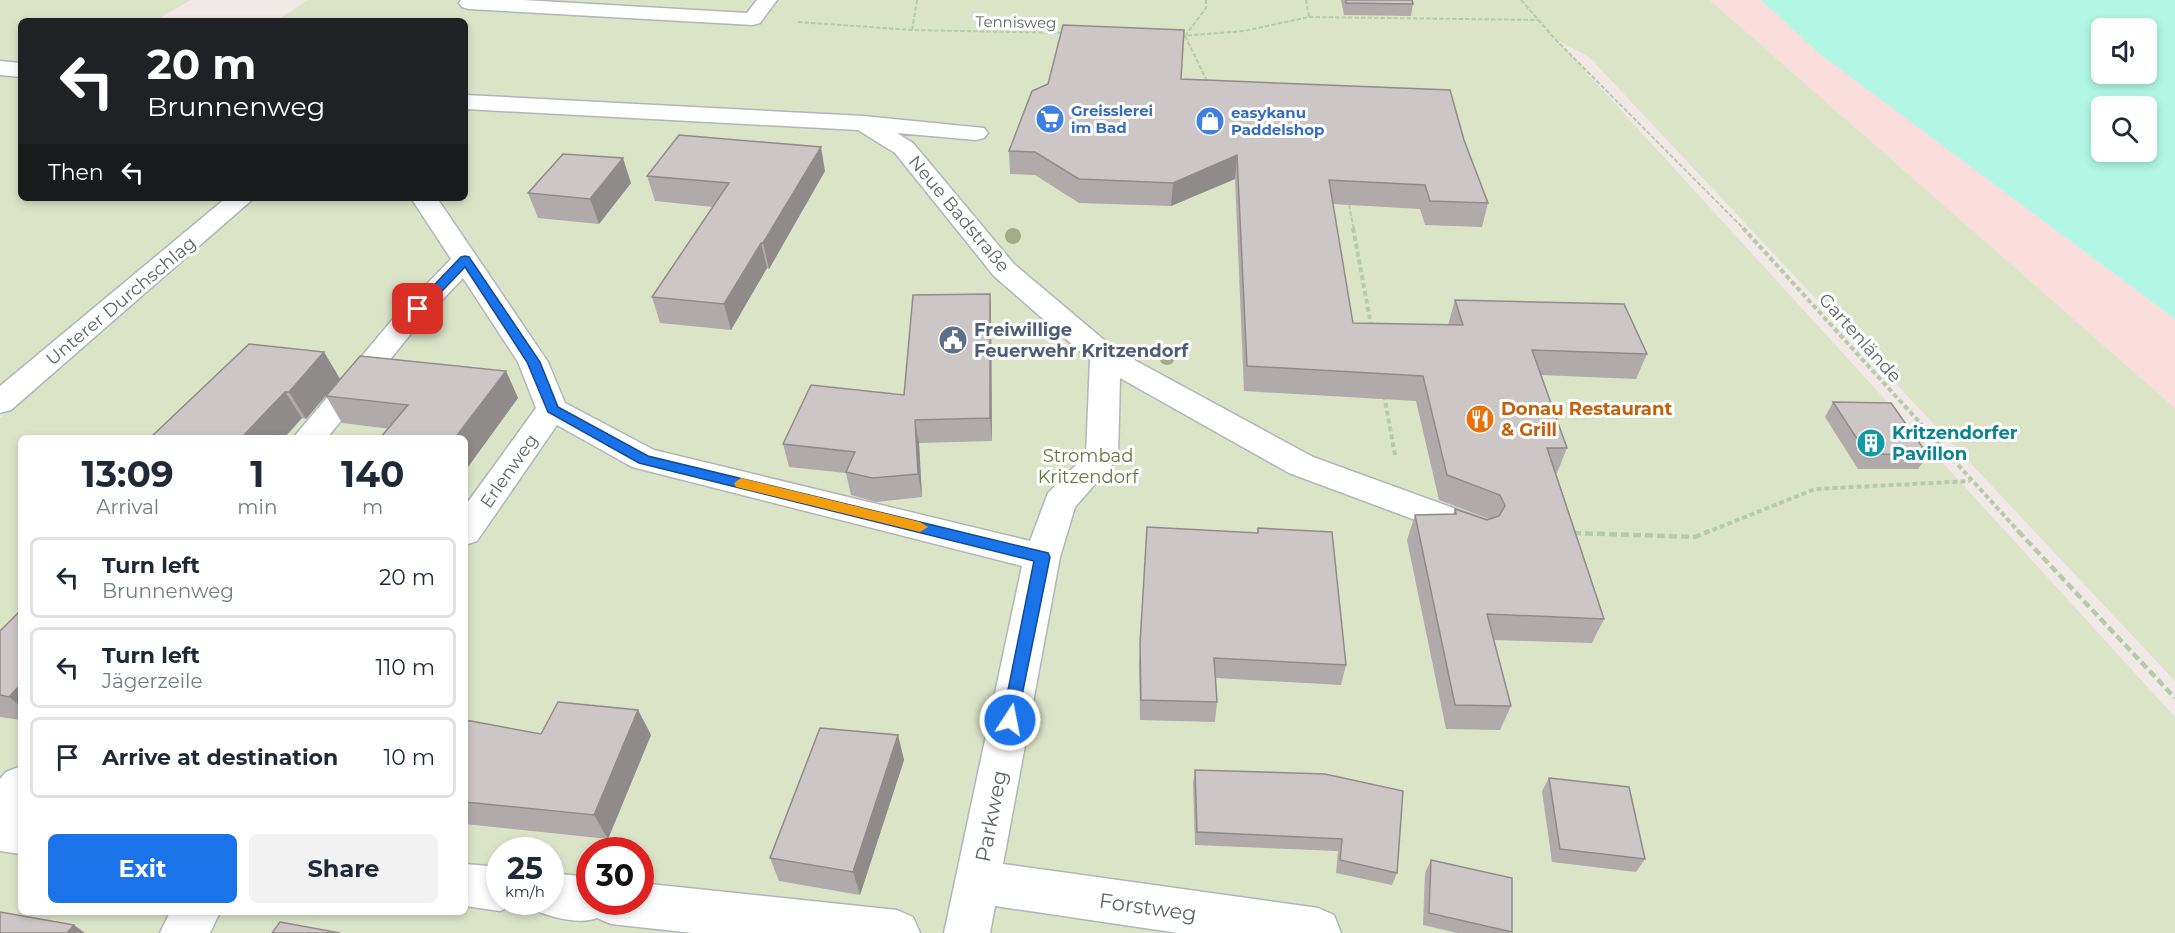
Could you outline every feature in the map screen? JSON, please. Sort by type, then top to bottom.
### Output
[{"type":"street","points":[[466,6],[753,19],[767,0]]},
{"type":"street","points":[[0,68],[18,70]]},
{"type":"street","name":"Neue Badstraße","points":[[468,102],[862,123],[904,148],[1004,270],[1105,357],[1301,465],[1477,530]]},
{"type":"street","points":[[862,123],[976,133]]},
{"type":"street","name":"Unterer Durchschlag","points":[[0,404],[237,201]]},
{"type":"street","points":[[426,201],[533,362],[552,409],[644,459],[1042,557],[1060,502],[1102,458],[1105,357]]},
{"type":"street","points":[[311,435],[403,325],[465,260]]},
{"type":"street","name":"Erlenweg","points":[[468,528],[552,409]]},
{"type":"street","name":"Parkweg","points":[[968,933],[1042,557]]},
{"type":"street","points":[[0,810],[18,789]]},
{"type":"street","points":[[0,831],[18,834]]},
{"type":"street","name":"Forstweg","points":[[977,882],[1318,932]]},
{"type":"street","points":[[468,885],[486,887]]},
{"type":"street","points":[[654,907],[897,933]]},
{"type":"street","points":[[183,933],[196,915]]},
{"type":"path","points":[[912,30],[917,0]]},
{"type":"path","points":[[1185,36],[1206,8],[1206,0]]},
{"type":"path","points":[[1306,0],[1309,17]]},
{"type":"path","name":"Gartenlände","points":[[1521,0],[1538,20],[1723,206],[1971,481],[2175,698]]},
{"type":"path","points":[[1173,36],[1244,31],[1309,17],[1538,20]]},
{"type":"path","name":"Tennisweg","points":[[753,19],[912,30],[1067,33]]},
{"type":"path","points":[[1185,36],[1205,81],[1213,83]]},
{"type":"path","points":[[1349,205],[1372,331]]},
{"type":"path","points":[[1382,388],[1404,503]]},
{"type":"path","points":[[1571,533],[1695,537],[1815,489],[1971,481]]},
{"type":"green space","points":[[0,0],[191,0],[159,18],[18,18],[18,201],[221,201],[0,388]]},
{"type":"green space","name":"Strombad Kritzendorf","points":[[308,0],[1710,0],[2175,408],[2175,681],[1589,57],[1557,40],[2175,717],[2175,933],[0,933],[0,418],[252,201],[468,201],[468,18],[281,18]]},
{"type":"sand","points":[[1710,0],[1761,0],[1820,54],[2175,319],[2175,408]]},
{"type":"shaded area","points":[[1761,0],[2175,0],[2175,319],[1820,54]]},
{"type":"building","points":[[1346,0],[1412,0],[1413,4],[1346,3]]},
{"type":"building","points":[[1063,25],[1184,30],[1181,79],[1450,90],[1464,140],[1488,203],[1430,201],[1425,185],[1329,180],[1353,323],[1463,325],[1455,300],[1624,304],[1647,354],[1532,350],[1567,448],[1547,448],[1604,619],[1487,614],[1511,706],[1455,705],[1415,515],[1456,514],[1455,509],[1487,520],[1499,516],[1505,506],[1500,495],[1447,475],[1423,376],[1247,366],[1237,155],[1173,183],[1079,179],[1035,152],[1009,151],[1032,91],[1048,84]]},
{"type":"building","points":[[679,135],[821,147],[724,304],[652,297],[729,183],[647,176]]},
{"type":"building","points":[[563,154],[623,158],[590,199],[528,193]]},
{"type":"building","points":[[990,294],[990,418],[915,420],[918,474],[872,478],[846,472],[855,452],[783,444],[811,385],[904,395],[913,295]]},
{"type":"building","points":[[249,344],[324,352],[289,392],[285,392],[244,435],[153,435]]},
{"type":"building","points":[[360,356],[506,371],[457,435],[383,435],[408,405],[326,396]]},
{"type":"building","points":[[1833,402],[1891,403],[1928,455],[1867,454]]},
{"type":"building","points":[[1147,527],[1258,533],[1258,528],[1332,532],[1346,665],[1214,658],[1217,702],[1141,700],[1140,644]]},
{"type":"building","points":[[18,613],[18,687],[9,697],[0,695],[0,631]]},
{"type":"building","points":[[558,702],[638,710],[594,815],[468,802],[468,721],[541,734]]},
{"type":"building","points":[[820,728],[898,735],[853,872],[770,858]]},
{"type":"building","points":[[1195,770],[1325,774],[1403,791],[1397,873],[1340,860],[1342,839],[1197,832]]},
{"type":"building","points":[[1549,778],[1629,787],[1645,859],[1560,849]]},
{"type":"building","points":[[1431,860],[1512,878],[1512,932],[1429,913]]},
{"type":"building","points":[[0,912],[74,925],[67,933],[0,933]]},
{"type":"building","points":[[280,922],[340,933],[272,933]]},
{"type":"slow traffic","points":[[741,483],[920,527]]},
{"type":"place","name":"Greisslerei im Bad","points":[[1050,119]]},
{"type":"place","name":"easykanu Paddelshop","points":[[1210,121]]},
{"type":"place","name":"Freiwillige Feuerwehr Kritzendorf","points":[[953,340]]},
{"type":"place","name":"Donau Restaurant & Grill","points":[[1480,419]]},
{"type":"place","name":"Kritzendorfer Pavillon","points":[[1871,443]]},
{"type":"route","points":[[418,309],[465,260],[533,362],[552,409],[644,459],[1042,557],[1010,720]]}]
